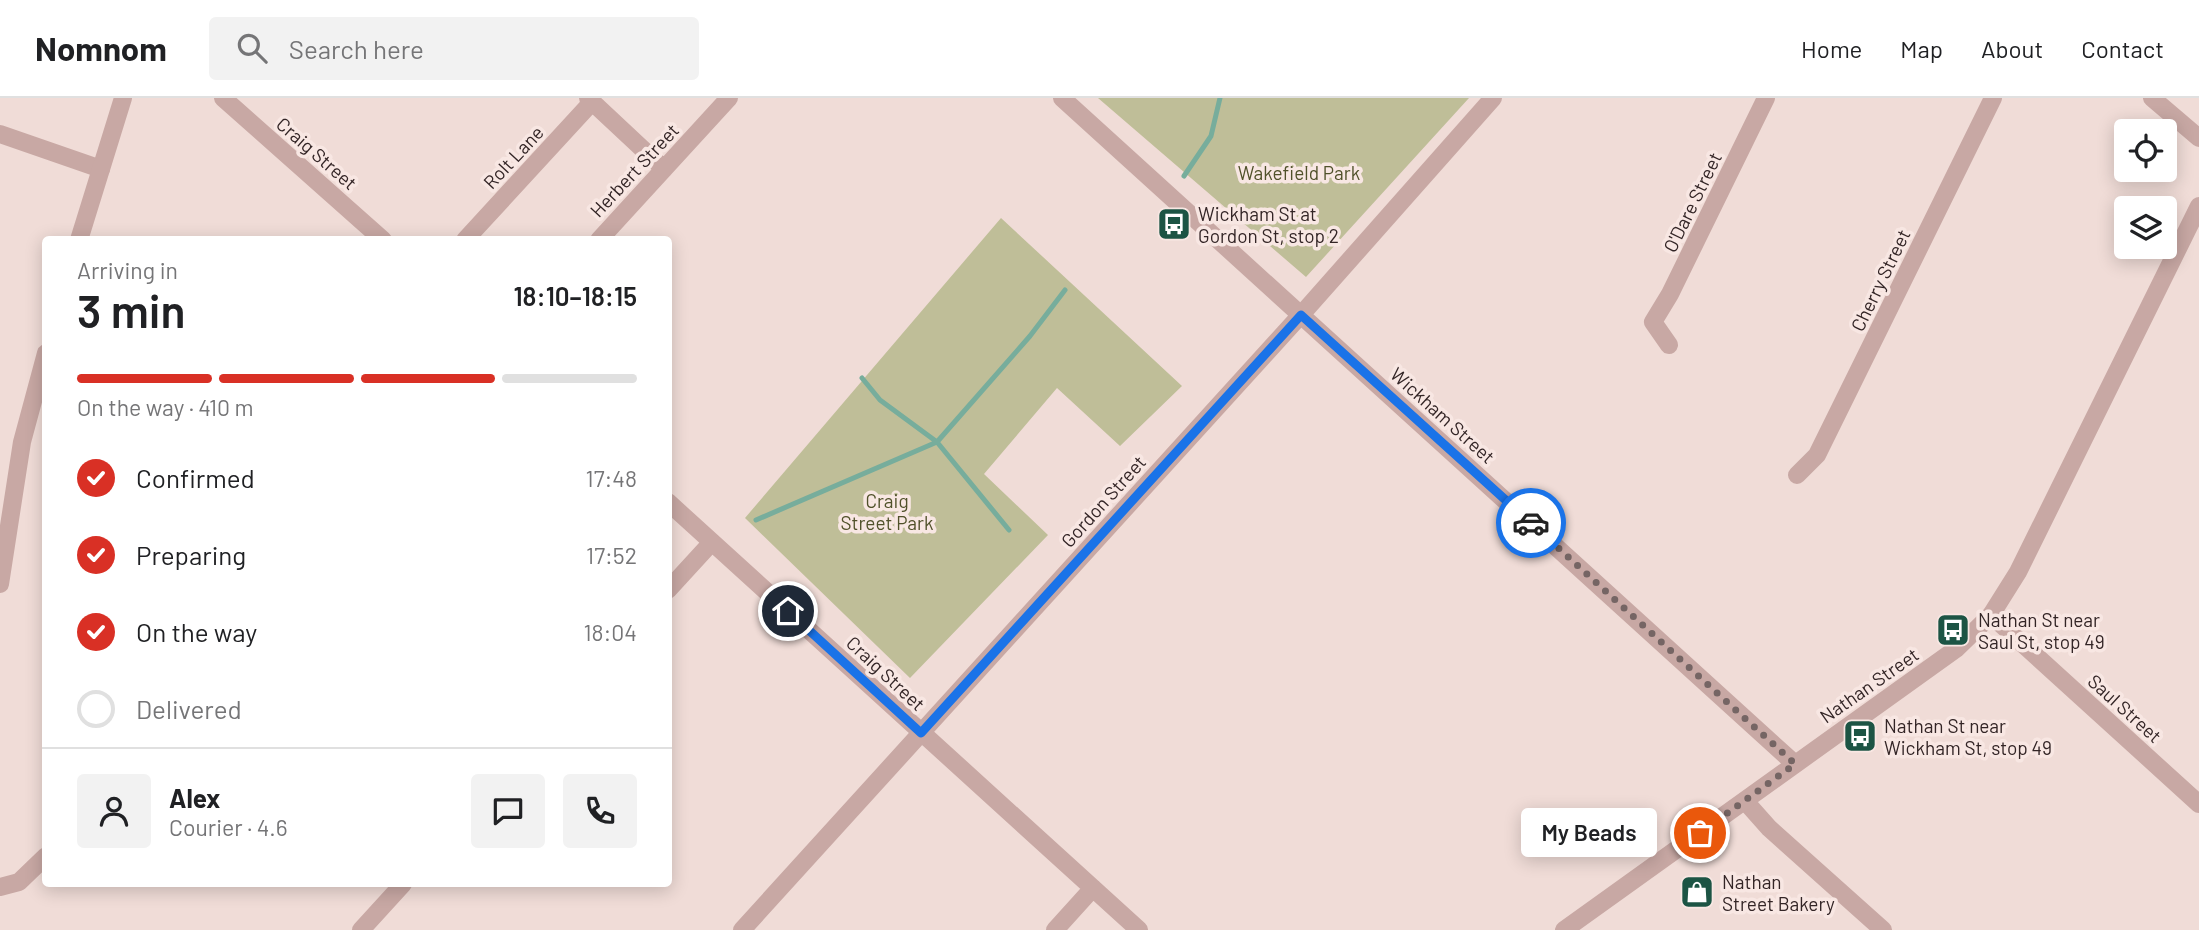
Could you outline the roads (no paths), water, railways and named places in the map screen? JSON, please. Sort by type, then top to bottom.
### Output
[{"type":"street","points":[[80,236],[122,98]]},
{"type":"street","name":"Craig Street","points":[[223,98],[378,236]]},
{"type":"street","name":"Herbert Street","points":[[603,236],[729,98]]},
{"type":"street","name":"Wickham Street","points":[[1062,98],[1795,764]]},
{"type":"street","name":"Gordon Street","points":[[742,930],[1301,315],[1493,98]]},
{"type":"street","name":"O'Dare Street","points":[[1669,345],[1653,322],[1670,294],[1766,98]]},
{"type":"street","name":"Cherry Street","points":[[1797,475],[1817,454],[1993,98]]},
{"type":"street","points":[[2152,98],[2199,138]]},
{"type":"street","points":[[590,100],[664,169]]},
{"type":"street","name":"Rolt Lane","points":[[469,236],[590,100]]},
{"type":"street","points":[[0,134],[101,169]]},
{"type":"street","name":"Nathan Street","points":[[1564,930],[1956,649],[1991,615],[2018,572],[2199,206]]},
{"type":"street","points":[[0,584],[22,442],[42,368]]},
{"type":"street","name":"Craig Street","points":[[672,506],[1139,930]]},
{"type":"street","points":[[672,586],[712,542]]},
{"type":"street","name":"Saul Street","points":[[1991,615],[2199,804]]},
{"type":"street","points":[[1745,801],[1769,828],[1883,930]]},
{"type":"street","points":[[0,887],[19,882],[42,860]]},
{"type":"street","points":[[361,930],[400,887]]},
{"type":"street","points":[[1055,930],[1093,888]]},
{"type":"waterway","points":[[1184,176],[1211,136],[1220,98]]},
{"type":"waterway","points":[[756,520],[937,442],[1030,336],[1065,290]]},
{"type":"waterway","points":[[862,378],[880,400],[937,442],[1009,530]]},
{"type":"place","name":"Wickham St at Gordon St, stop 2","points":[[1174,224]]},
{"type":"place","name":"Nathan St near Saul St, stop 49","points":[[1953,630]]},
{"type":"place","name":"Nathan St near Wickham St, stop 49","points":[[1860,736]]},
{"type":"place","name":"My Beads","points":[[1700,833]]},
{"type":"place","name":"Nathan Street Bakery","points":[[1697,892]]},
{"type":"park label","name":"Wakefield Park","points":[[1299,172]]},
{"type":"park label","name":"Craig Street Park","points":[[887,511]]}]
